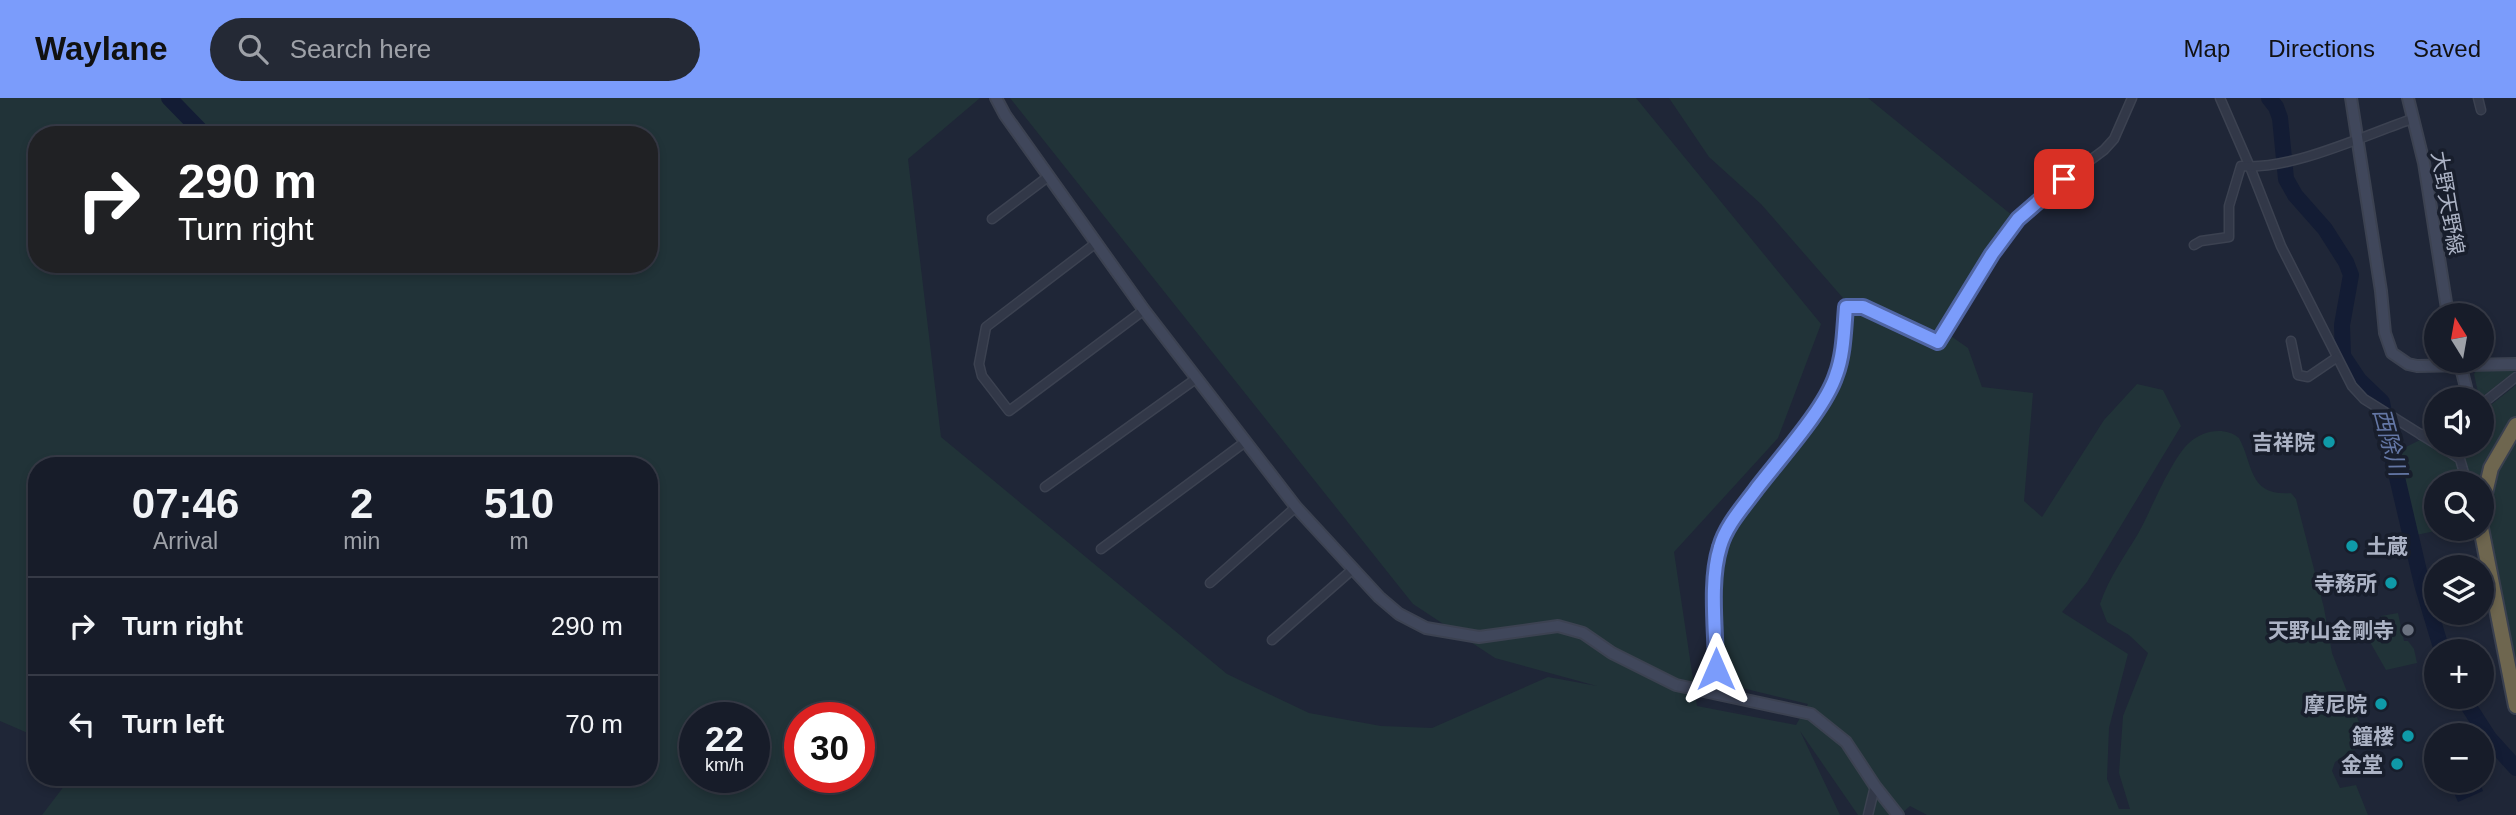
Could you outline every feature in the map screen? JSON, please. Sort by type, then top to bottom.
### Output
[{"type":"highway","points":[[2490,471],[2516,425]]},
{"type":"highway","points":[[2482,541],[2516,706]]},
{"type":"street","points":[[996,98],[1005,115],[1144,310],[1245,442],[1296,507],[1379,597],[1399,614],[1426,628],[1479,637],[1558,626],[1583,633],[1612,653],[1676,685],[1811,714],[1846,742],[1898,815]]},
{"type":"street","points":[[1716,693],[1715,570],[1720,547],[1726,532],[1741,510],[1822,404],[1835,379],[1840,361],[1846,307],[1863,307],[1938,342],[1992,254],[2018,219],[2038,199],[2114,139],[2132,98]]},
{"type":"street","points":[[2220,98],[2281,246],[2352,386],[2364,399],[2424,437]]},
{"type":"street","points":[[2351,98],[2388,345],[2399,358],[2417,366],[2424,366]]},
{"type":"street","name":"大野天野線","points":[[2408,98],[2424,163],[2446,303]]},
{"type":"street","points":[[2477,98],[2481,110]]},
{"type":"street","points":[[2194,245],[2201,241],[2229,237],[2229,206],[2241,166],[2287,162],[2412,119]]},
{"type":"street","points":[[992,219],[1049,176]]},
{"type":"street","points":[[1097,243],[986,327],[979,364],[982,376],[1009,411],[1144,310]]},
{"type":"street","points":[[2291,341],[2298,375],[2308,377],[2336,358]]},
{"type":"street","points":[[2494,364],[2516,364]]},
{"type":"street","points":[[2494,394],[2516,377]]},
{"type":"street","points":[[1045,487],[1197,379]]},
{"type":"street","points":[[1101,549],[1245,442]]},
{"type":"street","points":[[1210,583],[1296,507]]},
{"type":"street","points":[[1272,640],[1353,569]]},
{"type":"street","points":[[1868,815],[1875,786]]},
{"type":"shaded area","points":[[0,98],[980,98],[908,159],[941,437],[1227,674],[1309,713],[1381,726],[1432,728],[1548,677],[1597,686],[1495,658],[1413,604],[1010,98],[1636,98],[1821,324],[1778,438],[1674,552],[1697,706],[1796,725],[1808,704],[1738,687],[1723,671],[1721,564],[1731,530],[1831,400],[1845,373],[1852,312],[1843,298],[1761,204],[1709,157],[1669,98],[1868,98],[2013,216],[1938,327],[1968,348],[1982,387],[2033,393],[2024,501],[2042,517],[2104,420],[2137,384],[2163,390],[2181,426],[2087,582],[2062,612],[2128,654],[2109,728],[2107,779],[2119,809],[2130,809],[2119,773],[2123,716],[2148,653],[2129,635],[2107,622],[2100,604],[2169,471],[2183,450],[2200,435],[2220,431],[2239,438],[2260,484],[2277,493],[2291,493],[2296,499],[2324,608],[2332,653],[2362,730],[2361,742],[2335,762],[2332,771],[2340,788],[2356,785],[2368,815],[1927,815],[1910,806],[1900,815],[1858,815],[1800,731],[1840,815],[42,815],[64,786],[658,786],[658,457],[28,457],[28,733],[0,721]]},
{"type":"shaded area","points":[[2494,370],[2515,371],[2494,388],[2477,387],[2475,373],[2494,373]]},
{"type":"shaded area","points":[[2516,385],[2516,416],[2494,455],[2494,402]]},
{"type":"shaded area","points":[[2516,435],[2516,668],[2491,541],[2494,541],[2494,478]]},
{"type":"shaded area","points":[[2422,439],[2424,457],[2452,457],[2460,471],[2424,471],[2424,533],[2416,535],[2395,462],[2402,449]]},
{"type":"shaded area","points":[[2460,457],[2493,457],[2487,471],[2467,471]]},
{"type":"shaded area","points":[[2398,613],[2404,641],[2408,641],[2414,649],[2417,663],[2386,670],[2362,628],[2382,624],[2381,616]]},
{"type":"water","points":[[2454,793],[2478,793],[2458,802]]},
{"type":"waterway","points":[[169,98],[196,126]]},
{"type":"waterway","name":"西除川","points":[[2269,98],[2280,118],[2286,179],[2295,195],[2325,229],[2351,275],[2342,325],[2343,356],[2359,380],[2382,402],[2422,584],[2438,639]]},
{"type":"waterway","name":"西除川","points":[[2470,709],[2489,738],[2516,768]]},
{"type":"place","name":"吉祥院","points":[[2329,442]]},
{"type":"place","name":"土蔵","points":[[2352,546]]},
{"type":"place","name":"寺務所","points":[[2391,583]]},
{"type":"place","name":"天野山金剛寺","points":[[2408,630]]},
{"type":"place","name":"摩尼院","points":[[2381,704]]},
{"type":"place","name":"鐘楼","points":[[2408,736]]},
{"type":"place","name":"金堂","points":[[2397,764]]},
{"type":"route","points":[[1716,669],[1715,570],[1720,547],[1726,532],[1741,510],[1822,404],[1835,379],[1840,361],[1846,307],[1863,307],[1938,342],[1992,254],[2018,219],[2064,179]]}]
